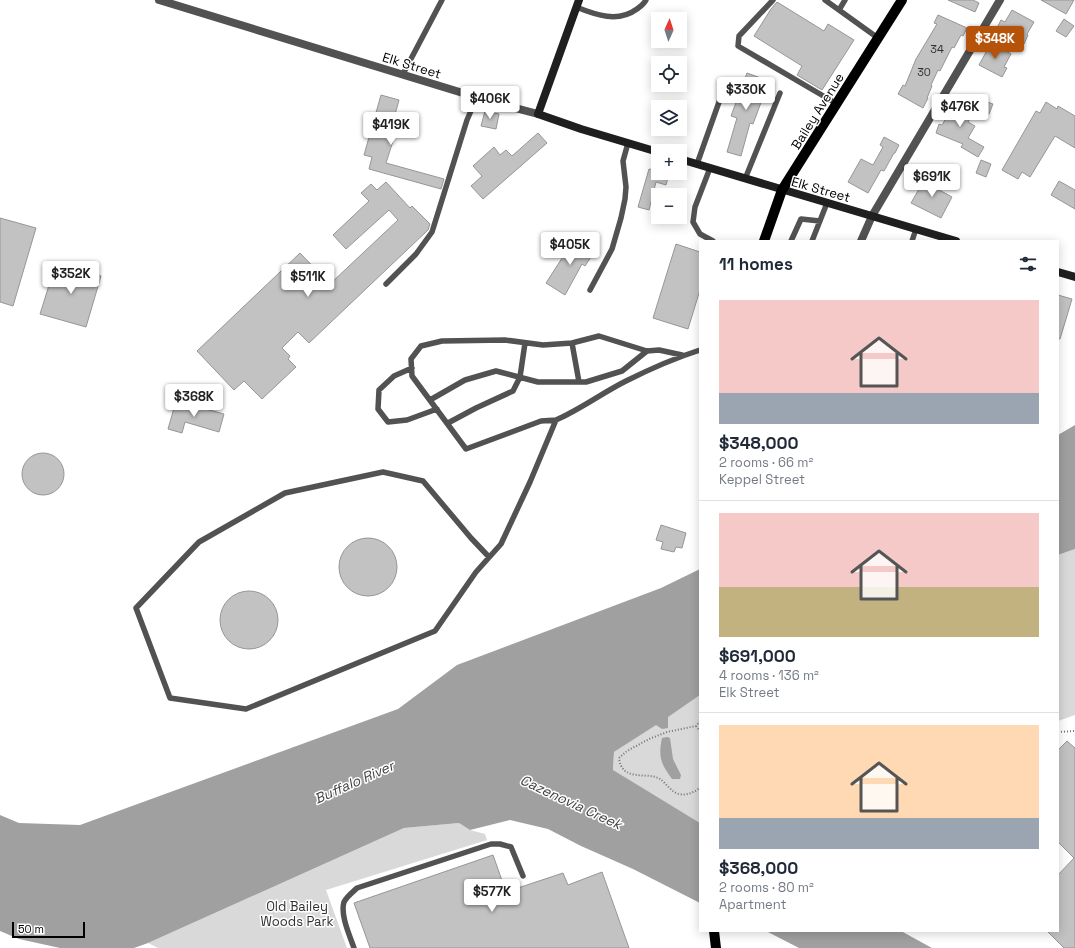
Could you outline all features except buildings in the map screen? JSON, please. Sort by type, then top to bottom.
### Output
[{"type":"main road","name":"Bailey Avenue","points":[[764,240],[782,190],[902,0]]},
{"type":"main road","points":[[538,114],[578,3]]},
{"type":"main road","name":"Elk Street","points":[[538,114],[651,150]]},
{"type":"main road","name":"Elk Street","points":[[687,161],[953,240]]},
{"type":"main road","points":[[1059,272],[1075,277]]},
{"type":"main road","points":[[714,932],[716,948]]},
{"type":"street","name":"Elk Street","points":[[159,0],[476,97],[538,114]]},
{"type":"street","points":[[861,240],[872,216],[1000,0]]},
{"type":"lane","points":[[403,74],[442,0]]},
{"type":"lane","points":[[578,3],[592,14],[615,18],[631,14],[644,4],[646,0]]},
{"type":"lane","points":[[773,0],[739,36],[738,46],[837,104]]},
{"type":"lane","points":[[825,0],[878,38]]},
{"type":"lane","points":[[839,10],[845,0]]},
{"type":"lane","points":[[697,164],[724,88]]},
{"type":"lane","points":[[745,179],[780,93]]},
{"type":"lane","points":[[386,284],[416,254],[432,232],[467,120],[476,97]]},
{"type":"lane","points":[[590,290],[612,249],[621,218],[626,187],[623,161],[628,143]]},
{"type":"lane","points":[[710,168],[695,207],[693,222],[700,234],[711,240]]},
{"type":"lane","points":[[812,240],[827,203]]},
{"type":"lane","points":[[791,240],[801,219],[820,221]]},
{"type":"lane","points":[[912,240],[916,229]]},
{"type":"lane","points":[[682,355],[659,350],[647,350],[599,336],[572,343],[543,345],[505,340],[442,341],[421,346],[411,359],[412,376],[466,449],[541,421],[556,420],[625,381],[682,355],[699,350]]},
{"type":"lane","points":[[448,423],[513,391],[520,377],[526,343]]},
{"type":"lane","points":[[572,343],[579,382]]},
{"type":"lane","points":[[430,400],[465,380],[496,371],[538,382],[586,382],[622,371],[647,350]]},
{"type":"lane","points":[[412,368],[394,376],[378,390],[378,409],[388,422],[407,420],[437,409]]},
{"type":"lane","points":[[489,557],[423,481],[383,472],[285,493],[199,542],[136,608],[170,698],[246,709],[435,631],[476,572],[501,544],[530,482],[556,420]]},
{"type":"lane","points":[[354,948],[345,924],[344,903],[350,894],[357,888],[486,844],[500,844],[511,847],[523,876]]},
{"type":"path","points":[[699,722],[696,726],[667,732],[649,739],[626,751],[619,758],[620,764],[625,770],[636,776],[653,776],[660,779],[680,794],[692,793],[699,789]]},
{"type":"path","points":[[696,726],[699,730]]},
{"type":"path","points":[[1059,732],[1075,731]]},
{"type":"green space","points":[[1075,549],[1075,715],[1059,721],[1059,555]]},
{"type":"green space","points":[[699,696],[699,822],[613,771],[614,752]]},
{"type":"green space","name":"Old Bailey Woods Park","points":[[459,823],[470,830],[485,834],[487,840],[326,890],[347,948],[158,948],[148,943],[404,828]]},
{"type":"water","points":[[1075,425],[1075,549],[1059,555],[1059,434]]},
{"type":"water","points":[[699,569],[699,696],[668,717],[668,728],[662,729],[656,725],[614,752],[613,770],[699,822],[699,902],[633,869],[581,846],[548,829],[510,820],[470,830],[459,823],[404,828],[134,948],[60,948],[19,939],[0,931],[0,815],[19,823],[80,825],[398,709],[457,665],[661,588]]},
{"type":"water","points":[[662,738],[670,738],[673,759],[681,775],[680,779],[672,779],[661,760],[660,750]]},
{"type":"water","points":[[768,932],[903,932],[932,948],[799,948]]},
{"type":"water label","name":"Buffalo River","points":[[354,782]]},
{"type":"water label","name":"Cazenovia Creek","points":[[571,802]]}]
